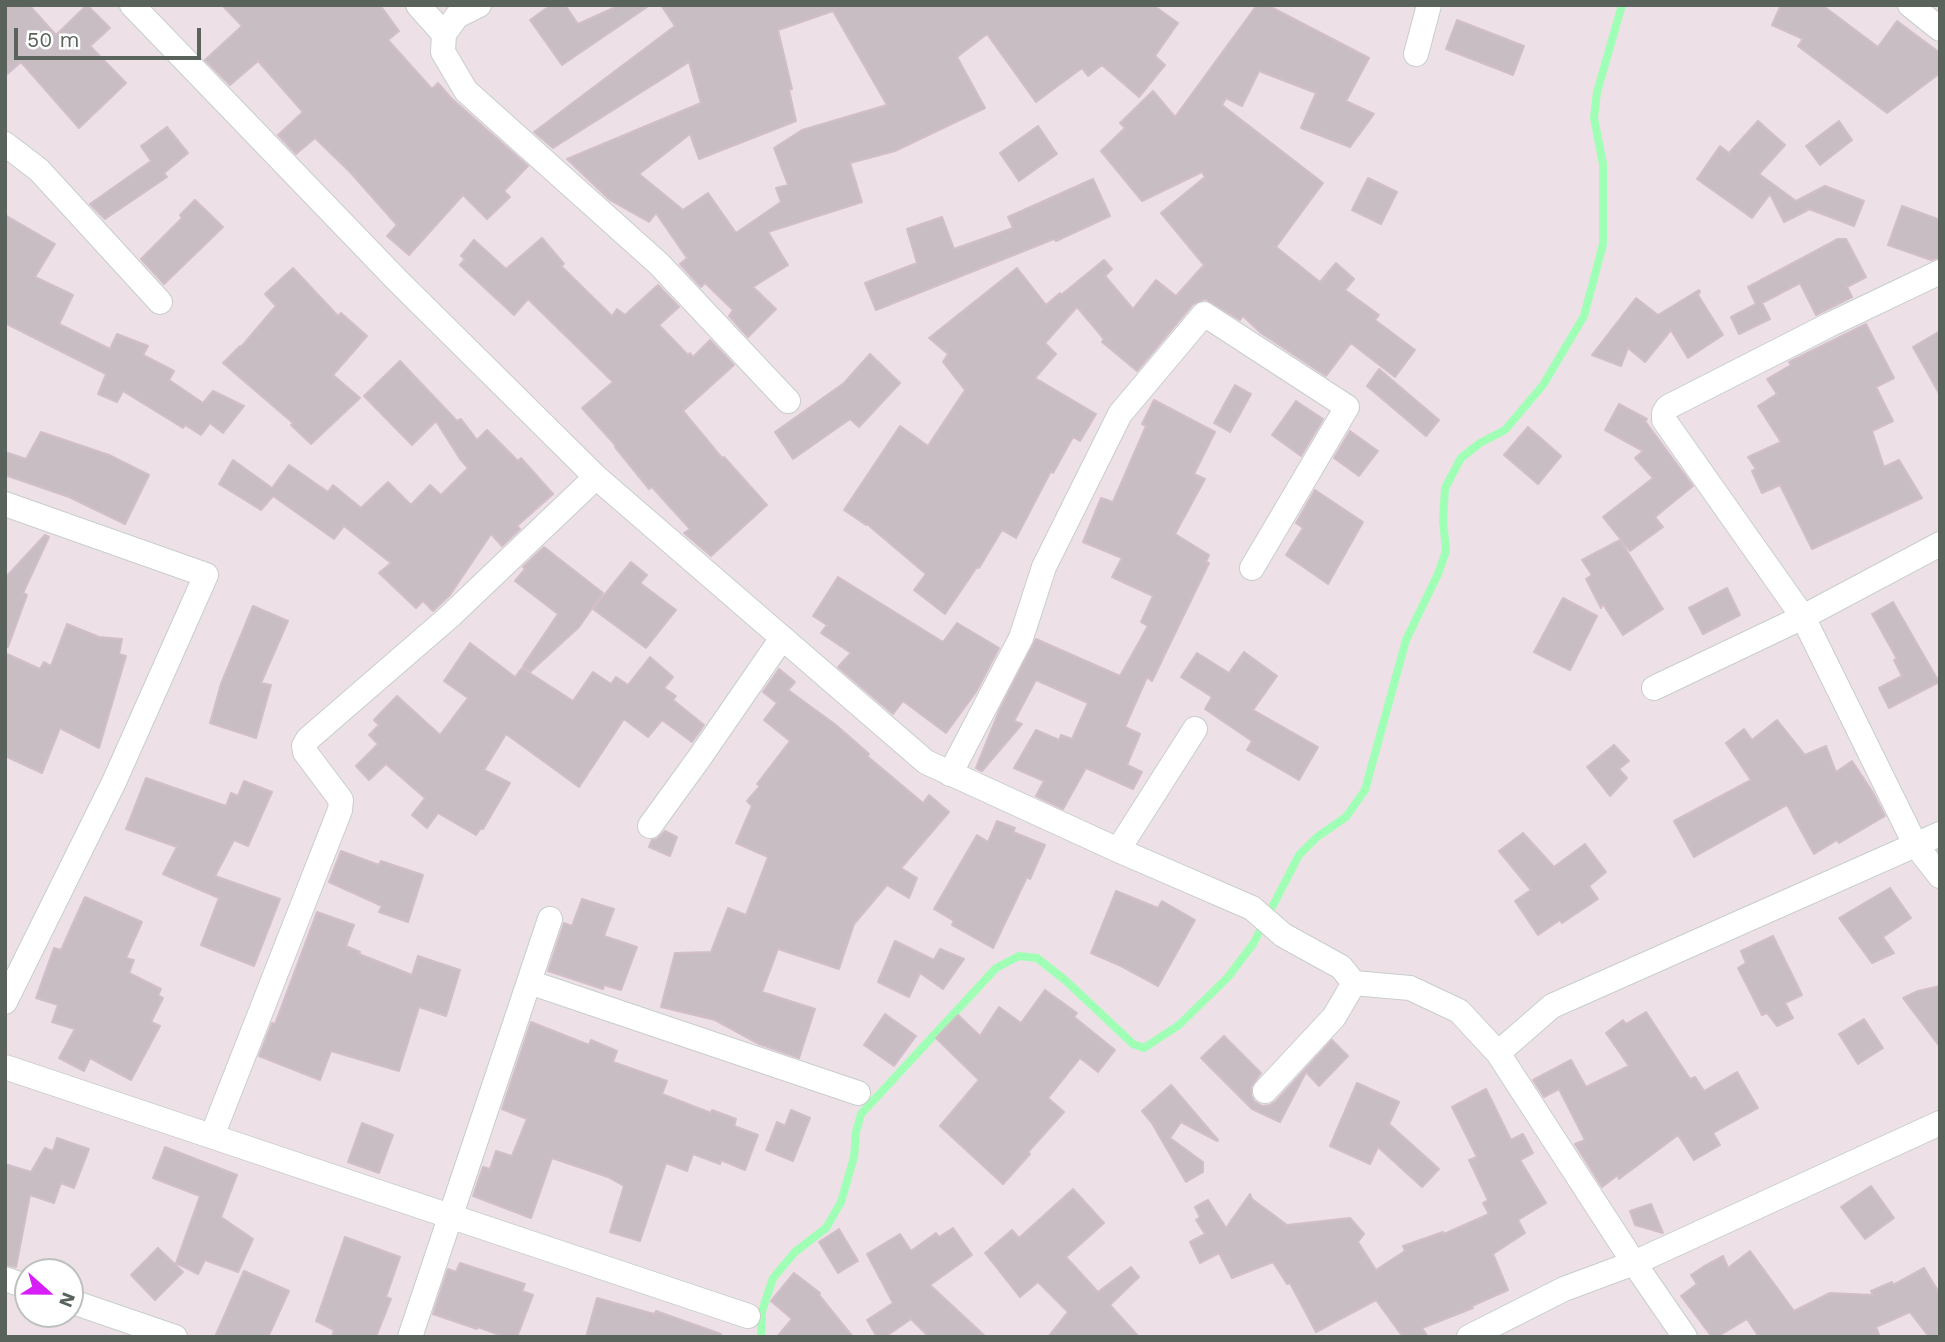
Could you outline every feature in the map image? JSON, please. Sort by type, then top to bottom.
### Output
[{"type":"street","points":[[132,5],[398,281],[596,477],[926,762],[1252,908],[1283,935],[1341,967],[1354,983],[1410,988],[1460,1010],[1499,1053],[1634,1263],[1685,1337]]},
{"type":"street","points":[[418,5],[444,34]]},
{"type":"street","points":[[479,5],[457,16],[444,34],[443,52],[466,91],[659,264],[789,401]]},
{"type":"street","points":[[1416,54],[1429,5]]},
{"type":"street","points":[[1910,5],[1940,29]]},
{"type":"street","points":[[5,144],[39,170],[160,302]]},
{"type":"street","points":[[1940,272],[1668,407],[1664,413],[1664,420],[1803,617],[1915,844],[1940,876]]},
{"type":"street","points":[[950,775],[1021,638],[1044,567],[1120,414],[1204,314],[1347,407],[1252,568]]},
{"type":"street","points":[[212,1136],[340,810],[341,800],[305,752],[304,746],[308,738],[449,617],[596,477]]},
{"type":"street","points":[[5,504],[206,575],[114,782],[5,1002]]},
{"type":"street","points":[[1654,688],[1803,617],[1940,544]]},
{"type":"street","points":[[650,826],[782,638]]},
{"type":"street","points":[[1118,850],[1195,729]]},
{"type":"street","points":[[1499,1053],[1552,1006],[1940,834]]},
{"type":"street","points":[[410,1337],[550,919]]},
{"type":"street","points":[[528,982],[858,1093]]},
{"type":"street","points":[[1265,1091],[1334,1017],[1354,983]]},
{"type":"street","points":[[5,1066],[748,1316]]},
{"type":"street","points":[[1469,1337],[1564,1289],[1634,1263],[1940,1123]]},
{"type":"street","points":[[84,1306],[175,1337]]},
{"type":"building","points":[[5,5],[29,5],[56,35],[87,5],[110,28],[90,46],[126,83],[79,128],[21,62],[5,76]]},
{"type":"building","points":[[222,5],[380,5],[399,31],[388,40],[432,89],[438,83],[452,99],[528,166],[504,191],[510,197],[487,219],[463,195],[409,255],[387,236],[397,225],[350,172],[315,138],[296,154],[278,135],[303,112],[258,61],[230,85],[205,60],[242,26]]},
{"type":"building","points":[[551,5],[565,5],[578,24],[620,5],[650,5],[562,65],[530,20]]},
{"type":"building","points":[[661,5],[1153,5],[1178,23],[1155,56],[1165,65],[1139,97],[1102,65],[1088,76],[1082,68],[1036,102],[987,34],[957,57],[985,108],[895,151],[850,163],[862,202],[768,232],[788,265],[753,287],[776,309],[748,337],[729,316],[733,310],[705,283],[701,287],[680,264],[687,258],[656,213],[649,222],[610,200],[567,159],[701,103],[689,62],[553,148],[534,132],[675,26]],"holes":[[[833,11],[887,105],[802,130],[774,148],[788,185],[776,188],[781,202],[736,233],[708,193],[683,210],[639,174],[690,134],[699,159],[796,121],[789,90],[792,89],[778,30]]]},
{"type":"building","points":[[1257,5],[1267,5],[1369,58],[1346,101],[1374,114],[1350,147],[1301,128],[1316,93],[1259,71],[1242,106],[1226,98],[1222,105],[1323,183],[1276,247],[1320,282],[1336,263],[1354,279],[1345,290],[1379,315],[1375,320],[1415,350],[1395,377],[1351,343],[1326,376],[1261,333],[1243,316],[1240,320],[1205,299],[1193,304],[1137,371],[1102,342],[1104,339],[1077,307],[1045,343],[1056,354],[1035,378],[1096,414],[1080,441],[1073,437],[1053,473],[1051,471],[1016,538],[1002,530],[979,568],[977,567],[945,614],[914,590],[926,574],[867,524],[844,510],[900,426],[928,446],[965,390],[943,362],[948,354],[929,338],[1017,268],[1046,305],[1104,260],[1112,269],[1105,276],[1133,309],[1156,280],[1176,296],[1204,265],[1161,213],[1205,177],[1202,172],[1142,201],[1101,151],[1125,128],[1120,123],[1153,91],[1175,117]]},
{"type":"building","points":[[1781,5],[1822,5],[1878,47],[1897,21],[1940,53],[1940,73],[1887,113],[1798,46],[1803,39],[1772,25]]},
{"type":"building","points":[[1457,20],[1524,46],[1513,75],[1446,49]]},
{"type":"building","points":[[1758,121],[1785,145],[1759,174],[1796,201],[1825,186],[1864,201],[1854,226],[1806,208],[1808,210],[1784,222],[1770,194],[1752,218],[1697,179],[1720,146],[1729,153]]},
{"type":"building","points":[[1839,121],[1852,140],[1820,165],[1806,146]]},
{"type":"building","points":[[1038,126],[1057,154],[1019,181],[1000,153]]},
{"type":"building","points":[[167,127],[188,153],[164,173],[167,177],[105,219],[90,204],[151,161],[141,146]]},
{"type":"building","points":[[1368,178],[1397,192],[1381,224],[1352,210]]},
{"type":"building","points":[[1093,179],[1110,216],[1056,241],[1054,239],[876,310],[865,283],[917,263],[907,229],[942,217],[954,249],[1013,228],[1008,217]]},
{"type":"building","points":[[195,200],[223,227],[164,284],[141,259],[182,218],[180,215]]},
{"type":"building","points":[[1902,206],[1940,220],[1940,257],[1931,260],[1888,245]]},
{"type":"building","points":[[5,215],[55,244],[35,277],[73,295],[59,324],[110,349],[117,334],[148,346],[143,355],[174,371],[169,380],[203,403],[213,391],[244,406],[223,433],[210,423],[201,435],[185,425],[183,428],[123,391],[117,402],[98,394],[106,374],[5,323]]},
{"type":"building","points":[[542,238],[564,264],[561,266],[612,316],[617,309],[625,315],[658,285],[679,307],[659,325],[688,355],[690,353],[693,357],[710,340],[734,365],[683,411],[722,458],[724,457],[767,505],[711,556],[684,533],[690,529],[652,487],[649,489],[582,408],[613,382],[528,299],[514,315],[460,265],[465,259],[461,256],[474,240],[506,269]]},
{"type":"building","points":[[1838,239],[1846,239],[1866,277],[1847,287],[1852,297],[1816,315],[1800,283],[1762,303],[1770,319],[1739,334],[1731,317],[1756,304],[1748,287]]},
{"type":"building","points":[[293,268],[338,316],[341,313],[367,336],[333,375],[360,398],[311,444],[291,425],[293,423],[223,363],[241,347],[276,306],[265,294]]},
{"type":"building","points":[[1699,290],[1698,295],[1723,335],[1688,358],[1671,330],[1645,362],[1628,348],[1621,366],[1592,355],[1636,298],[1658,315]]},
{"type":"building","points":[[1866,324],[1894,378],[1876,387],[1893,421],[1872,431],[1884,467],[1899,460],[1922,498],[1812,549],[1780,485],[1762,493],[1752,471],[1756,469],[1748,457],[1781,442],[1758,406],[1777,394],[1767,379],[1791,365],[1789,362]]},
{"type":"building","points":[[1940,331],[1940,395],[1913,347]]},
{"type":"building","points":[[870,354],[900,383],[859,427],[850,419],[793,459],[775,432],[844,383]]},
{"type":"building","points":[[400,361],[457,421],[461,419],[477,440],[487,430],[518,461],[521,458],[553,494],[517,526],[520,529],[502,546],[491,534],[450,595],[433,611],[423,601],[416,608],[379,573],[391,563],[344,526],[334,539],[273,496],[261,510],[219,484],[233,460],[272,488],[289,465],[328,492],[333,485],[361,508],[388,482],[411,505],[430,485],[441,495],[468,468],[436,421],[412,445],[364,396]]},
{"type":"building","points":[[1379,369],[1439,420],[1426,436],[1367,386]]},
{"type":"building","points":[[1235,385],[1251,394],[1230,432],[1214,423]]},
{"type":"building","points":[[1154,400],[1215,432],[1194,474],[1205,479],[1175,534],[1209,555],[1206,562],[1209,563],[1152,681],[1147,677],[1125,727],[1140,734],[1127,765],[1142,772],[1133,789],[1086,768],[1063,809],[1036,796],[1044,781],[1014,768],[1036,730],[1059,740],[1061,735],[1072,739],[1088,703],[1036,680],[1014,721],[1022,724],[982,771],[976,768],[1000,709],[1036,639],[1120,676],[1148,626],[1141,622],[1153,596],[1112,577],[1122,558],[1083,542],[1101,498],[1113,502],[1146,426],[1142,424]]},
{"type":"building","points":[[1296,401],[1323,419],[1301,456],[1272,435]]},
{"type":"building","points":[[1619,404],[1647,419],[1645,421],[1693,486],[1655,517],[1663,527],[1630,551],[1603,517],[1653,478],[1635,458],[1643,451],[1605,430]]},
{"type":"building","points":[[1528,427],[1561,456],[1538,484],[1504,455]]},
{"type":"building","points":[[1350,431],[1378,451],[1359,476],[1334,458]]},
{"type":"building","points":[[41,432],[109,455],[149,475],[125,524],[69,497],[5,475],[5,452],[26,459]]},
{"type":"building","points":[[1315,490],[1363,522],[1328,584],[1286,555],[1303,528],[1296,523]]},
{"type":"building","points":[[45,535],[49,537],[23,593],[27,595],[8,647],[5,646],[5,578]]},
{"type":"building","points":[[1620,540],[1663,609],[1623,635],[1603,604],[1601,608],[1586,579],[1592,575],[1582,560]]},
{"type":"building","points":[[544,547],[603,593],[579,627],[530,672],[523,666],[558,614],[515,581],[525,569],[523,567]]},
{"type":"building","points":[[631,562],[647,575],[640,583],[676,610],[646,648],[593,609]]},
{"type":"building","points":[[838,577],[943,642],[957,623],[999,648],[976,692],[946,733],[903,701],[893,714],[838,667],[851,653],[821,633],[827,625],[813,616]]},
{"type":"building","points":[[1727,588],[1740,615],[1703,634],[1689,608]]},
{"type":"building","points":[[1563,598],[1597,616],[1570,670],[1534,652]]},
{"type":"building","points":[[1893,602],[1939,682],[1889,708],[1879,688],[1902,676],[1894,660],[1897,659],[1872,614]]},
{"type":"building","points":[[253,606],[288,621],[261,683],[271,685],[256,738],[210,723],[221,684]]},
{"type":"building","points":[[67,624],[99,637],[122,639],[119,654],[126,656],[99,748],[60,728],[42,773],[5,756],[5,653],[40,669],[44,662],[51,666]]},
{"type":"building","points":[[470,643],[515,677],[522,668],[573,701],[593,672],[611,684],[616,677],[628,685],[650,657],[673,677],[664,688],[676,696],[673,700],[704,725],[692,742],[662,720],[648,737],[624,719],[579,787],[506,734],[484,770],[510,783],[483,829],[476,835],[438,813],[427,828],[412,815],[425,798],[386,764],[369,780],[356,766],[378,744],[369,735],[379,725],[374,720],[397,696],[440,735],[468,698],[444,681]]},
{"type":"building","points":[[1244,652],[1277,676],[1253,710],[1318,747],[1299,780],[1247,750],[1252,741],[1205,709],[1212,697],[1181,677],[1197,653],[1229,673]]},
{"type":"building","points":[[779,669],[795,682],[788,690],[836,725],[869,754],[867,756],[923,803],[929,795],[949,812],[901,868],[917,878],[909,898],[887,885],[854,924],[839,969],[778,949],[762,992],[815,1009],[799,1058],[759,1044],[715,1020],[661,1007],[675,953],[711,952],[728,908],[746,915],[768,857],[736,843],[752,806],[747,801],[790,741],[764,720],[777,703],[763,692]]},
{"type":"building","points":[[1777,720],[1805,755],[1826,746],[1836,772],[1852,761],[1885,816],[1814,854],[1787,805],[1694,857],[1674,821],[1751,780],[1726,743],[1744,729],[1752,740]]},
{"type":"building","points":[[1614,745],[1629,761],[1619,769],[1627,778],[1610,796],[1587,767]]},
{"type":"building","points":[[146,778],[226,806],[231,793],[238,796],[244,781],[272,792],[248,846],[234,840],[215,876],[280,899],[254,966],[201,945],[219,898],[163,874],[177,847],[126,829]]},
{"type":"building","points":[[997,821],[1015,828],[1013,832],[1045,845],[993,948],[952,925],[954,921],[934,909],[977,835],[988,842]]},
{"type":"building","points":[[665,831],[677,837],[670,856],[649,847],[652,840]]},
{"type":"building","points":[[1523,833],[1554,867],[1585,844],[1606,872],[1589,886],[1598,899],[1538,935],[1515,901],[1531,890],[1499,851]]},
{"type":"building","points":[[341,851],[379,865],[381,861],[423,875],[408,922],[379,912],[382,906],[329,882]]},
{"type":"building","points":[[1890,888],[1911,918],[1883,937],[1894,953],[1872,963],[1839,918]]},
{"type":"building","points":[[1116,891],[1158,908],[1162,901],[1195,920],[1158,986],[1091,953]]},
{"type":"building","points":[[85,897],[142,922],[126,958],[134,960],[129,973],[161,989],[158,995],[163,998],[151,1022],[160,1026],[131,1080],[90,1058],[84,1071],[59,1058],[75,1029],[52,1022],[58,1005],[36,998],[54,948],[61,950]]},
{"type":"building","points":[[582,899],[614,909],[604,936],[637,947],[621,990],[604,985],[603,989],[548,971],[564,923],[572,926]]},
{"type":"building","points":[[317,912],[354,925],[346,946],[360,952],[359,954],[412,975],[418,956],[460,970],[446,1016],[419,1007],[399,1071],[331,1051],[320,1080],[259,1056],[272,1023],[275,1024]]},
{"type":"building","points":[[1773,936],[1802,995],[1785,1003],[1793,1018],[1777,1026],[1767,1013],[1762,1015],[1738,968],[1746,963],[1741,951]]},
{"type":"building","points":[[895,941],[934,960],[940,949],[964,959],[943,989],[920,973],[909,997],[878,982]]},
{"type":"building","points":[[1940,986],[1940,1047],[1903,998]]},
{"type":"building","points":[[1045,990],[1077,1013],[1074,1017],[1115,1050],[1098,1072],[1080,1058],[1048,1098],[1064,1112],[1003,1184],[940,1126],[979,1080],[936,1038],[958,1015],[980,1036],[999,1007],[1021,1023]]},
{"type":"building","points":[[1646,1012],[1690,1079],[1695,1077],[1704,1091],[1737,1072],[1758,1108],[1713,1133],[1720,1145],[1694,1160],[1678,1135],[1619,1179],[1618,1175],[1602,1187],[1575,1144],[1585,1140],[1559,1089],[1544,1097],[1533,1080],[1571,1060],[1586,1087],[1629,1066],[1606,1033],[1623,1020],[1626,1024]]},
{"type":"building","points":[[885,1014],[916,1036],[894,1066],[864,1045]]},
{"type":"building","points":[[1864,1019],[1883,1048],[1858,1064],[1839,1034]]},
{"type":"building","points":[[531,1022],[589,1045],[591,1040],[617,1051],[613,1062],[667,1081],[662,1094],[711,1113],[712,1110],[736,1119],[734,1126],[758,1135],[745,1170],[721,1160],[720,1164],[693,1154],[687,1171],[666,1163],[640,1241],[610,1232],[624,1186],[608,1177],[552,1158],[531,1218],[473,1196],[483,1167],[490,1169],[496,1151],[512,1156],[527,1119],[502,1109]]},
{"type":"building","points":[[1224,1036],[1261,1073],[1251,1087],[1251,1095],[1254,1101],[1262,1106],[1276,1101],[1332,1040],[1348,1056],[1319,1086],[1306,1072],[1280,1122],[1252,1109],[1201,1058]]},
{"type":"building","points":[[1357,1083],[1399,1102],[1389,1124],[1439,1169],[1422,1187],[1378,1147],[1370,1164],[1330,1146]]},
{"type":"building","points":[[1171,1085],[1218,1140],[1181,1122],[1170,1138],[1203,1162],[1203,1172],[1186,1182],[1153,1125],[1156,1128],[1142,1111]]},
{"type":"building","points":[[1486,1089],[1511,1140],[1523,1134],[1533,1153],[1520,1160],[1546,1203],[1518,1220],[1525,1233],[1493,1254],[1508,1290],[1472,1306],[1473,1308],[1422,1328],[1428,1337],[1403,1337],[1376,1300],[1316,1332],[1290,1283],[1287,1284],[1273,1262],[1232,1278],[1219,1253],[1200,1263],[1190,1242],[1205,1234],[1196,1220],[1200,1217],[1195,1207],[1208,1200],[1226,1228],[1250,1194],[1252,1199],[1287,1225],[1350,1218],[1364,1234],[1358,1242],[1376,1270],[1405,1251],[1403,1246],[1443,1232],[1444,1234],[1489,1214],[1483,1203],[1488,1200],[1469,1160],[1477,1157],[1452,1107]]},
{"type":"building","points":[[791,1110],[810,1118],[793,1161],[766,1150],[777,1122],[785,1126]]},
{"type":"building","points":[[362,1123],[393,1135],[379,1173],[348,1162]]},
{"type":"building","points":[[57,1138],[89,1149],[74,1188],[61,1183],[54,1203],[30,1195],[18,1258],[14,1258],[14,1267],[5,1265],[5,1164],[31,1172],[45,1148],[53,1151]]},
{"type":"building","points":[[165,1147],[237,1175],[221,1217],[253,1239],[238,1272],[205,1260],[198,1274],[176,1263],[200,1196],[153,1178]]},
{"type":"building","points":[[1871,1186],[1894,1218],[1865,1239],[1841,1207]]},
{"type":"building","points":[[1073,1189],[1104,1223],[1066,1257],[1098,1292],[1131,1267],[1139,1277],[1110,1305],[1139,1337],[1048,1337],[1068,1312],[1038,1282],[1020,1297],[985,1253],[1012,1230],[1019,1238]]},
{"type":"building","points":[[1651,1204],[1663,1233],[1635,1225],[1630,1211]]},
{"type":"building","points":[[953,1228],[972,1255],[930,1285],[986,1337],[929,1337],[911,1319],[885,1337],[877,1337],[867,1320],[893,1303],[867,1254],[900,1234],[911,1251],[936,1233],[939,1237]]},
{"type":"building","points":[[839,1229],[858,1261],[838,1273],[819,1242]]},
{"type":"building","points":[[345,1237],[400,1257],[386,1297],[391,1299],[376,1337],[332,1337],[334,1330],[316,1321]]},
{"type":"building","points":[[158,1248],[183,1272],[155,1300],[131,1275]]},
{"type":"building","points":[[1750,1251],[1794,1311],[1830,1293],[1873,1295],[1871,1291],[1892,1282],[1893,1285],[1924,1268],[1940,1294],[1940,1337],[1929,1337],[1910,1312],[1876,1327],[1880,1337],[1759,1337],[1747,1319],[1717,1337],[1712,1337],[1681,1296],[1697,1284],[1691,1275],[1703,1267],[1723,1256],[1728,1268]]},
{"type":"building","points":[[460,1263],[525,1284],[522,1291],[533,1295],[517,1337],[505,1337],[433,1314],[448,1269],[456,1272]]},
{"type":"building","points":[[244,1271],[289,1291],[268,1337],[215,1337]]},
{"type":"building","points":[[794,1273],[820,1293],[853,1337],[777,1337],[792,1319],[771,1301]]},
{"type":"building","points":[[597,1298],[654,1314],[656,1311],[721,1334],[720,1337],[586,1337]]},
{"type":"waterway","points":[[761,1337],[762,1311],[773,1278],[795,1252],[826,1228],[841,1202],[854,1157],[861,1114],[996,968],[1019,956],[1037,958],[1065,980],[1133,1044],[1144,1048],[1179,1025],[1228,977],[1253,944],[1299,855],[1317,837],[1346,817],[1365,790],[1406,640],[1438,574],[1446,551],[1443,520],[1445,488],[1461,458],[1480,443],[1505,430],[1543,385],[1584,316],[1603,244],[1603,164],[1594,118],[1597,92],[1622,5]]}]
